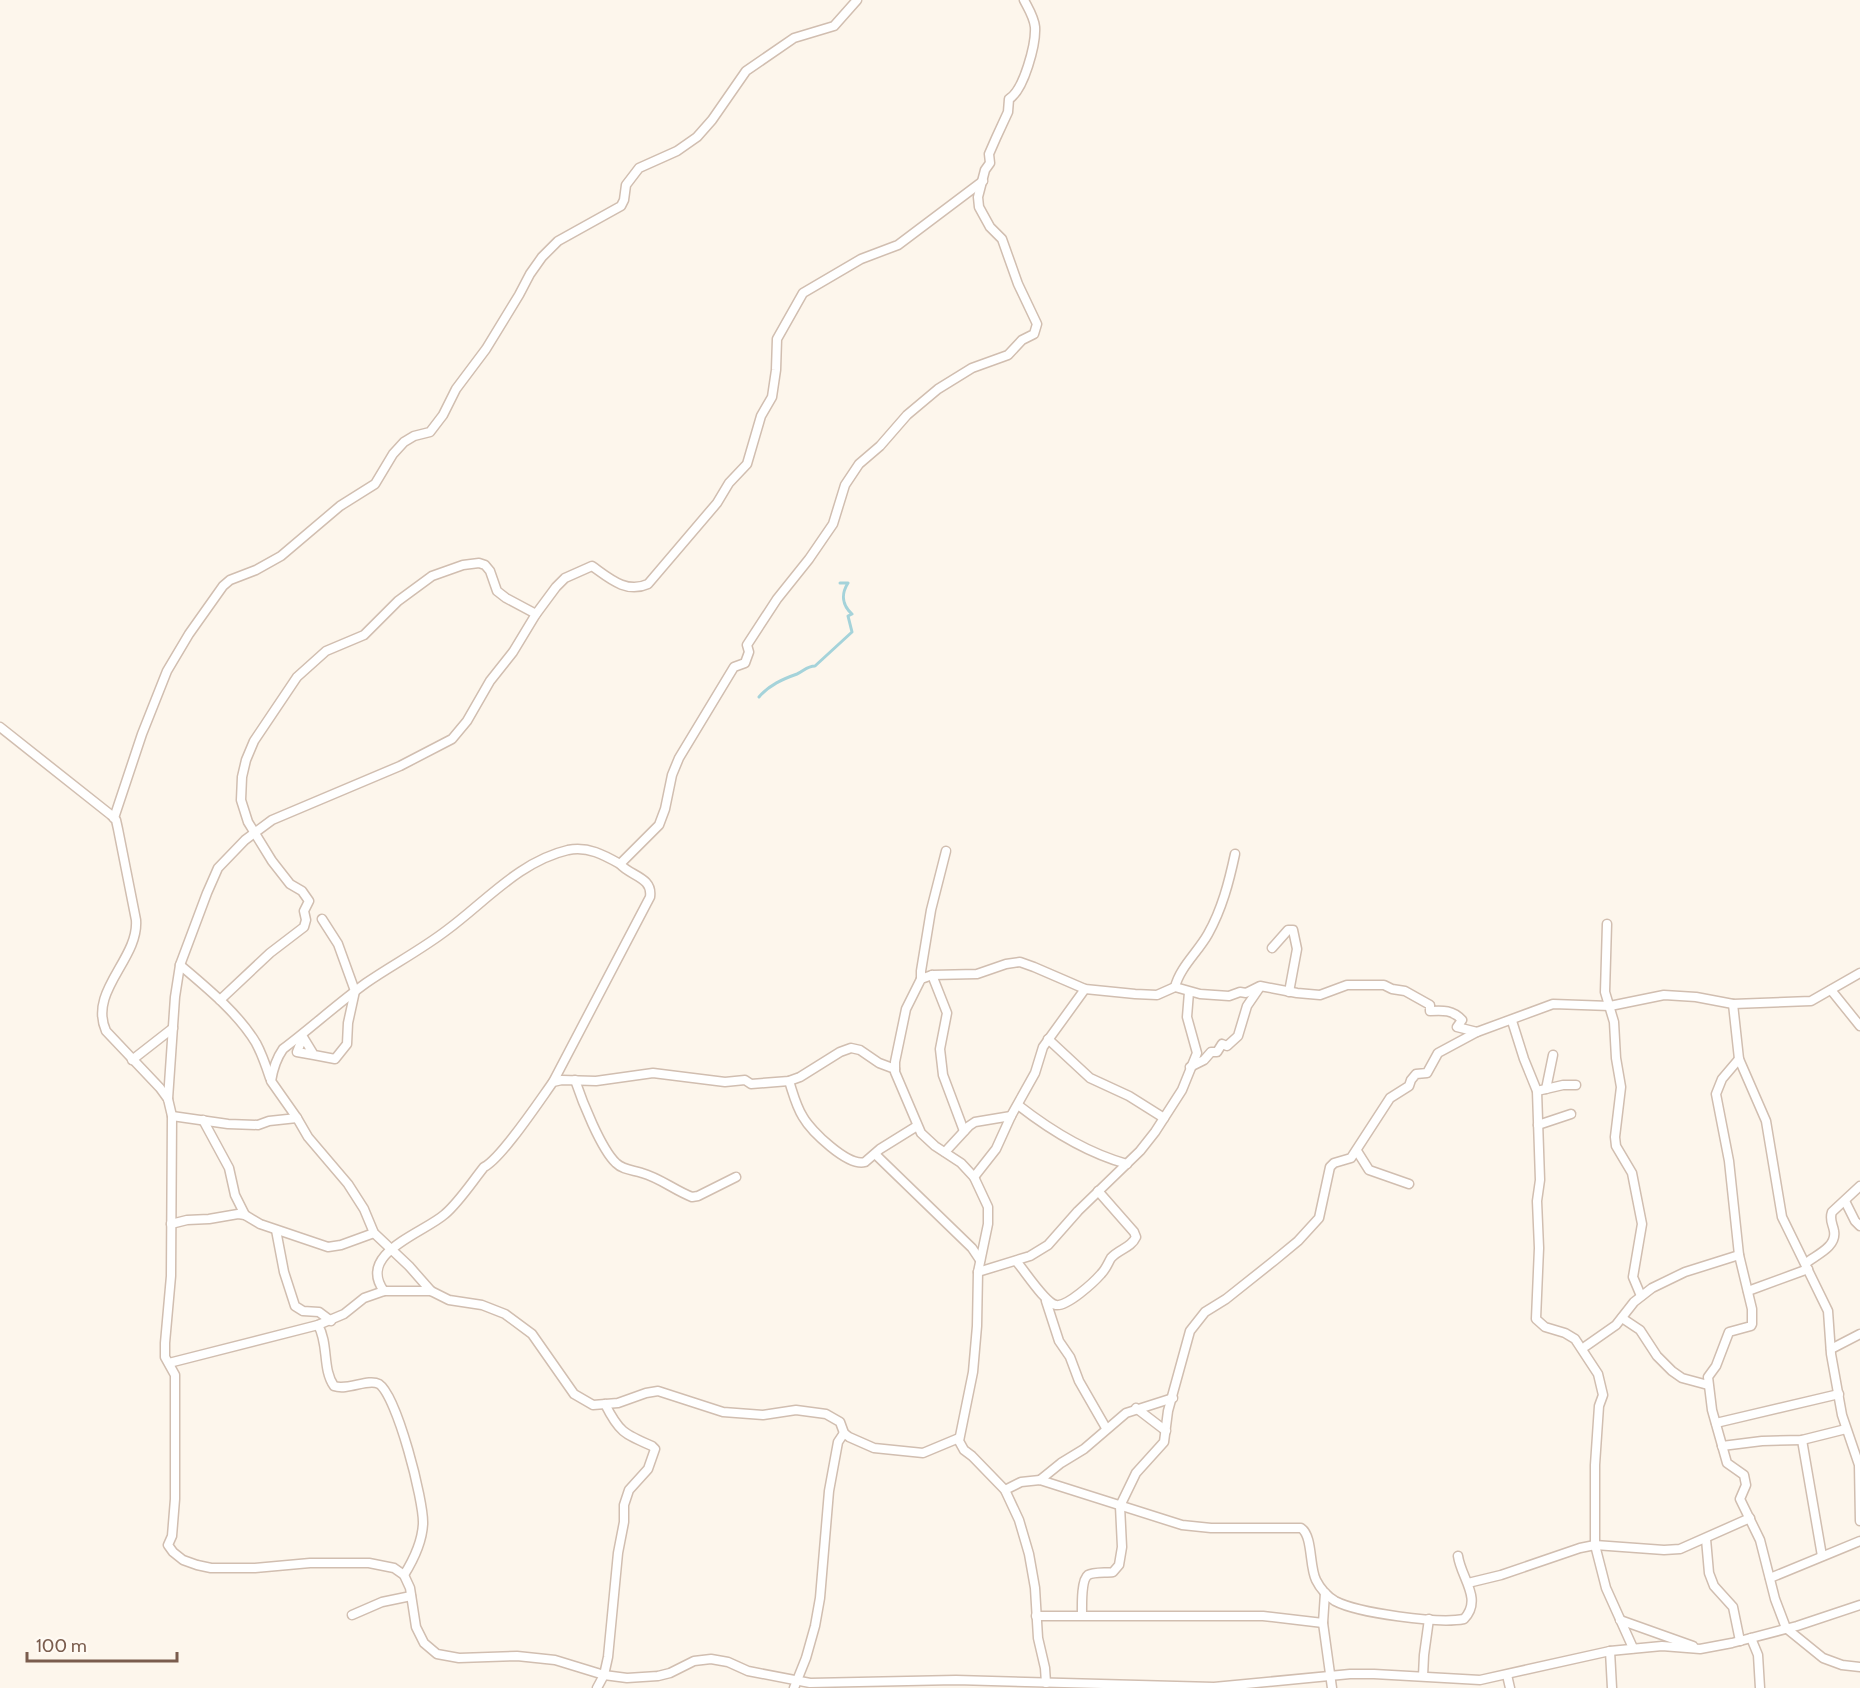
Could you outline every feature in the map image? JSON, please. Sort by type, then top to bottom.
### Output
[{"type":"street","points":[[114,818],[146,723],[167,671],[189,634],[223,586],[230,580],[256,570],[281,556],[340,506],[375,484],[401,444],[414,436],[428,434],[438,423],[454,393],[513,306],[532,270],[552,247],[576,230],[621,206],[625,198],[626,185],[641,166],[676,151],[697,137],[712,120],[746,71],[794,38],[834,26],[857,0]]},
{"type":"street","points":[[620,864],[659,825],[665,809],[670,778],[679,758],[734,667],[745,663],[747,645],[770,609],[833,524],[840,498],[855,469],[880,446],[907,415],[938,389],[972,368],[1008,355],[1022,340],[1034,334],[1037,324],[1015,277],[1002,239],[990,227],[979,207],[978,197],[985,170],[990,163],[989,154],[1008,112],[1009,99],[1014,96],[1020,86],[1029,62],[1035,28],[1032,15],[1024,0]]},
{"type":"street","points":[[795,1685],[789,1678],[748,1671],[728,1662],[711,1659],[694,1661],[670,1673],[658,1676],[627,1678],[604,1675],[555,1660],[517,1656],[459,1658],[437,1653],[424,1643],[416,1628],[411,1596],[404,1575],[394,1569],[369,1563],[310,1563],[255,1568],[217,1568],[197,1565],[176,1555],[168,1545],[172,1536],[175,1499],[176,1375],[165,1357],[171,1276],[172,1116],[168,1099],[175,997],[180,965],[218,868],[254,832],[272,820],[400,766],[452,739],[464,726],[486,687],[518,645],[536,614],[561,581],[591,566],[628,588],[640,588],[648,584],[705,519],[729,483],[747,464],[761,416],[772,397],[777,339],[802,293],[861,259],[898,245],[983,182]]},
{"type":"street","points":[[220,1000],[306,923],[304,910],[309,901],[302,891],[290,884],[272,861],[248,822],[241,801],[242,777],[250,750],[290,686],[309,665],[326,651],[364,635],[398,601],[436,574],[469,564],[485,565],[490,571],[497,591],[536,614]]},
{"type":"street","points":[[0,727],[114,818],[137,926],[133,943],[110,986],[104,1003],[103,1022],[106,1031],[155,1082],[168,1099]]},
{"type":"street","points":[[271,1081],[273,1069],[283,1049],[355,992],[427,945],[509,880],[543,859],[578,849],[595,852],[620,864],[646,882],[651,891],[650,897],[553,1082],[500,1152],[490,1164],[484,1167],[448,1211],[392,1249],[381,1260],[376,1270],[378,1283],[384,1291]]},
{"type":"street","points":[[946,851],[931,910],[921,979],[906,1009],[895,1069],[917,1126],[926,1138],[961,1163],[974,1177],[989,1211],[978,1272],[974,1364],[959,1438],[964,1450],[1005,1490],[1013,1505],[1029,1554],[1035,1588],[1036,1616],[1048,1685]]},
{"type":"street","points":[[1175,987],[1177,978],[1198,949],[1216,917],[1229,883],[1235,854]]},
{"type":"street","points":[[314,1055],[335,1059],[347,1044],[348,1023],[355,992],[338,944],[322,919]]},
{"type":"street","points":[[1607,924],[1605,992],[1610,1006],[1621,1087],[1619,1115],[1615,1131],[1616,1146],[1632,1173],[1642,1224],[1633,1277],[1641,1296]]},
{"type":"street","points":[[1272,948],[1288,930],[1293,930],[1297,949],[1289,992]]},
{"type":"street","points":[[921,979],[932,975],[970,975],[1020,962],[1085,988],[1136,994],[1157,995],[1175,987],[1189,992],[1229,996],[1240,992],[1246,993],[1260,986],[1320,995],[1347,985],[1384,985],[1418,998],[1430,1005],[1430,1011],[1443,1010],[1457,1014],[1462,1020],[1457,1027],[1477,1032]]},
{"type":"street","points":[[180,965],[220,1000],[255,1042],[271,1081],[313,1144],[352,1188],[375,1233],[431,1291],[449,1300],[482,1305],[505,1314],[532,1334],[573,1394],[593,1405],[618,1403],[652,1391],[662,1392],[721,1412],[763,1415],[796,1410],[826,1414],[840,1422],[844,1433],[861,1444],[874,1448],[923,1453],[959,1438]]},
{"type":"street","points":[[1082,1616],[1086,1577],[1092,1574],[1113,1572],[1119,1565],[1122,1547],[1120,1506],[1137,1473],[1164,1442],[1168,1411],[1188,1335],[1208,1309],[1226,1299],[1298,1241],[1319,1218],[1330,1167],[1334,1163],[1351,1158],[1390,1098],[1409,1086],[1416,1074],[1427,1073],[1438,1053],[1477,1032],[1553,1005],[1610,1006],[1664,995],[1696,997],[1733,1004],[1811,1001],[1860,973]]},
{"type":"street","points":[[932,975],[947,1013],[940,1049],[943,1075],[964,1131]]},
{"type":"street","points":[[1190,1067],[1204,1060],[1211,1052],[1217,1052],[1222,1044],[1227,1046],[1238,1036],[1247,1006],[1260,986]]},
{"type":"street","points":[[974,1177],[996,1149],[1035,1073],[1043,1047],[1085,988]]},
{"type":"street","points":[[1831,990],[1860,1026]]},
{"type":"street","points":[[978,1272],[1016,1261],[1048,1245],[1146,1143],[1182,1090],[1197,1053],[1187,1017],[1189,992]]},
{"type":"street","points":[[1733,1004],[1739,1059],[1767,1127],[1782,1217],[1828,1311],[1831,1349],[1842,1415],[1858,1457],[1860,1521]]},
{"type":"street","points":[[1512,1021],[1521,1052],[1542,1090]]},
{"type":"street","points":[[132,1060],[173,1028]]},
{"type":"street","points":[[1048,1039],[1095,1081],[1129,1096],[1164,1118]]},
{"type":"street","points":[[553,1082],[596,1081],[653,1073],[725,1082],[745,1080],[751,1084],[789,1081],[851,1048],[860,1050],[879,1063],[895,1069]]},
{"type":"street","points":[[1553,1055],[1542,1090],[1538,1125],[1539,1248],[1536,1319],[1545,1327],[1565,1333],[1575,1339],[1598,1374],[1603,1395],[1599,1406],[1595,1465],[1595,1545],[1602,1575],[1633,1648]]},
{"type":"street","points":[[1739,1059],[1722,1078],[1716,1094],[1729,1161],[1739,1255],[1748,1291],[1752,1324],[1729,1332],[1716,1366],[1708,1378],[1708,1385],[1726,1464],[1744,1475],[1746,1485],[1740,1499],[1760,1540],[1779,1613],[1786,1628],[1823,1658],[1842,1665],[1860,1667]]},
{"type":"street","points":[[574,1080],[604,1147],[621,1167],[656,1179],[692,1197],[736,1177]]},
{"type":"street","points":[[789,1081],[801,1114],[813,1130],[852,1162],[864,1163],[917,1126]]},
{"type":"street","points":[[1542,1090],[1576,1085]]},
{"type":"street","points":[[1018,1105],[1045,1125],[1083,1147],[1127,1164]]},
{"type":"street","points":[[1538,1125],[1571,1114]]},
{"type":"street","points":[[172,1116],[228,1124],[258,1125],[269,1121],[297,1118]]},
{"type":"street","points":[[945,1152],[975,1122],[1011,1116]]},
{"type":"street","points":[[203,1120],[231,1172],[235,1195],[245,1215],[255,1222],[328,1247],[375,1233]]},
{"type":"street","points":[[1357,1151],[1368,1170],[1409,1184]]},
{"type":"street","points":[[875,1154],[972,1248],[980,1260]]},
{"type":"street","points":[[1748,1291],[1807,1266],[1824,1251],[1835,1234],[1831,1216],[1834,1210],[1860,1186]]},
{"type":"street","points":[[1046,1301],[1061,1305],[1068,1303],[1101,1275],[1111,1258],[1133,1242],[1136,1237],[1098,1191]]},
{"type":"street","points":[[1845,1201],[1860,1226]]},
{"type":"street","points":[[171,1224],[224,1215],[245,1215]]},
{"type":"street","points":[[276,1230],[284,1272],[295,1306],[303,1311],[319,1312],[331,1320]]},
{"type":"street","points":[[1586,1346],[1610,1330],[1641,1296],[1652,1288],[1685,1272],[1739,1255]]},
{"type":"street","points":[[1016,1261],[1046,1301],[1059,1341],[1070,1357],[1076,1376],[1106,1428]]},
{"type":"street","points":[[169,1363],[318,1325],[344,1314],[363,1298],[384,1291],[431,1291]]},
{"type":"street","points":[[1051,1316],[1061,1305]]},
{"type":"street","points":[[1622,1318],[1640,1330],[1657,1356],[1672,1371],[1682,1378],[1708,1385]]},
{"type":"street","points":[[318,1325],[324,1335],[329,1374],[334,1386],[344,1389],[372,1382],[377,1383],[385,1392],[399,1424],[423,1510],[421,1541],[404,1575]]},
{"type":"street","points":[[1831,1349],[1860,1334]]},
{"type":"street","points":[[1716,1422],[1839,1394]]},
{"type":"street","points":[[1040,1480],[1060,1463],[1084,1449],[1126,1413],[1173,1398]]},
{"type":"street","points":[[597,1688],[604,1675],[608,1657],[624,1505],[629,1490],[648,1469],[655,1449],[623,1431],[613,1421],[605,1404]]},
{"type":"street","points":[[1136,1408],[1166,1431]]},
{"type":"street","points":[[1722,1446],[1762,1441],[1802,1440],[1846,1429]]},
{"type":"street","points":[[795,1685],[815,1626],[820,1598],[829,1491],[838,1442],[844,1433]]},
{"type":"street","points":[[1802,1440],[1822,1556]]},
{"type":"street","points":[[1005,1490],[1021,1482],[1040,1480],[1172,1523],[1194,1527],[1300,1528],[1308,1536],[1311,1567],[1325,1593],[1348,1606],[1381,1613],[1429,1619],[1459,1620],[1467,1616],[1473,1599],[1458,1556]]},
{"type":"street","points":[[1467,1583],[1501,1575],[1595,1545],[1675,1550],[1706,1539],[1750,1518]]},
{"type":"street","points":[[1706,1539],[1709,1573],[1714,1586],[1733,1607],[1740,1641]]},
{"type":"street","points":[[1770,1578],[1860,1541]]},
{"type":"street","points":[[1325,1593],[1323,1623],[1332,1688]]},
{"type":"street","points":[[352,1615],[382,1602],[411,1596]]},
{"type":"street","points":[[795,1685],[956,1680],[1048,1685],[1214,1687],[1374,1674],[1480,1680],[1610,1651],[1662,1646],[1700,1649],[1751,1638],[1860,1605]]},
{"type":"street","points":[[1036,1616],[1263,1616],[1323,1623]]},
{"type":"street","points":[[1423,1676],[1429,1619]]},
{"type":"street","points":[[1620,1620],[1700,1649]]},
{"type":"street","points":[[1751,1638],[1758,1655],[1760,1688]]},
{"type":"street","points":[[1610,1651],[1612,1688]]},
{"type":"street","points":[[1507,1675],[1510,1688]]},
{"type":"waterway","points":[[759,697],[776,683],[815,666],[852,632],[848,616],[852,614],[846,607],[844,599],[844,591],[848,583],[840,583]]}]
